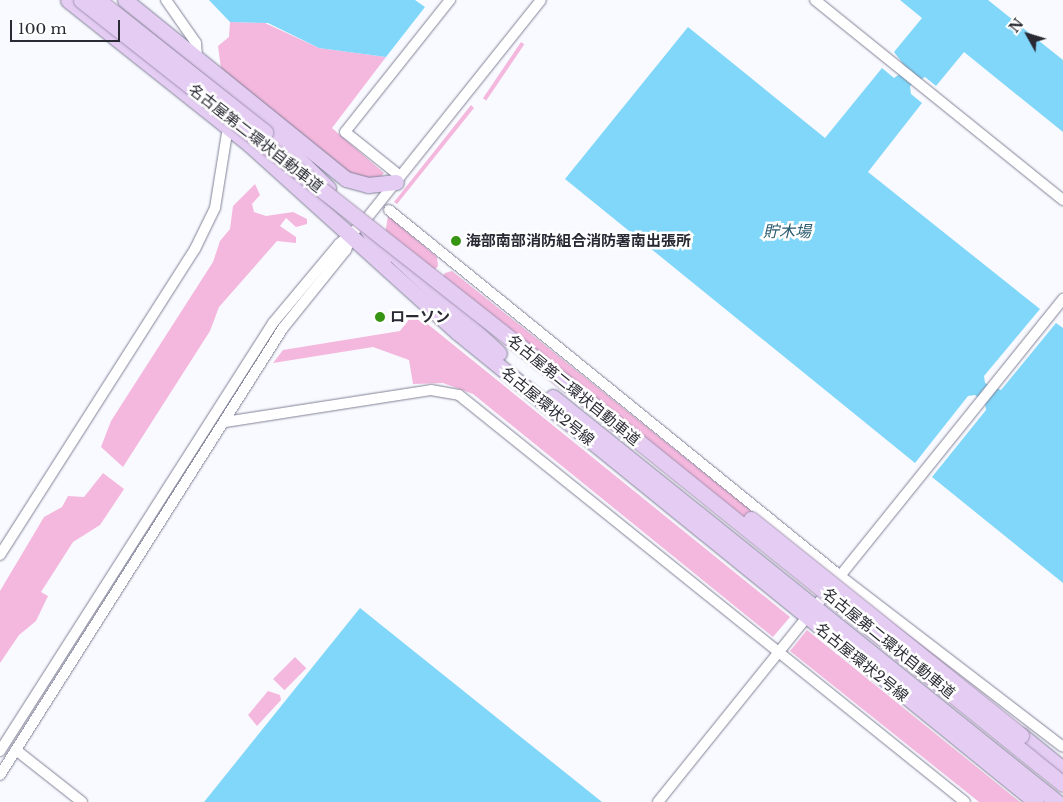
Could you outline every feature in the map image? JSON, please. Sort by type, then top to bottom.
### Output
[{"type":"highway","name":"名古屋環状2号線","points":[[68,0],[228,127],[434,311],[809,611],[1057,802]]},
{"type":"highway","name":"名古屋第二環状自動車道","points":[[81,0],[540,362],[1063,784]]},
{"type":"highway","name":"名古屋第二環状自動車道","points":[[98,0],[1020,735]]},
{"type":"highway","name":"名古屋環状2号線","points":[[115,2],[246,108],[498,352],[1036,802]]},
{"type":"highway","points":[[115,2],[197,56],[346,179],[368,185],[398,179]]},
{"type":"highway","points":[[115,2],[152,51],[254,135],[328,204],[346,224],[351,237]]},
{"type":"highway","points":[[363,223],[374,245],[434,311]]},
{"type":"highway","points":[[1020,735],[1063,763]]},
{"type":"highway","points":[[1020,735],[1063,769]]},
{"type":"street","points":[[166,0],[192,36],[197,56]]},
{"type":"street","points":[[398,179],[345,132],[450,0]]},
{"type":"street","points":[[815,0],[1063,200]]},
{"type":"street","points":[[0,751],[273,323],[339,244],[351,237],[363,223],[539,1]]},
{"type":"street","points":[[0,556],[195,249],[219,193],[228,127]]},
{"type":"street","points":[[389,210],[839,575],[1063,747]]},
{"type":"street","points":[[0,775],[283,328],[346,250],[351,237]]},
{"type":"street","points":[[658,802],[809,611],[1063,299]]},
{"type":"street","points":[[225,422],[431,390],[458,395],[965,802]]},
{"type":"street","points":[[16,750],[82,802]]},
{"type":"shaded area","points":[[230,22],[265,23],[319,48],[386,57],[332,128],[266,71],[384,173],[379,179],[364,184],[222,76],[218,46],[229,37]]},
{"type":"shaded area","points":[[521,42],[524,44],[486,101],[483,98]]},
{"type":"shaded area","points":[[471,105],[474,108],[397,204],[394,202]]},
{"type":"shaded area","points":[[255,184],[260,195],[252,204],[254,212],[266,216],[293,212],[307,219],[307,224],[296,227],[286,218],[280,226],[296,237],[296,243],[277,241],[219,307],[210,331],[123,467],[101,447],[111,421],[213,262],[220,241],[230,229],[233,206]]},
{"type":"shaded area","points":[[388,216],[437,257],[438,266],[428,278],[385,234]]},
{"type":"shaded area","points":[[452,271],[824,569],[811,590],[436,288],[445,273]]},
{"type":"shaded area","points":[[414,313],[790,617],[773,637],[473,394],[443,383],[413,384],[409,360],[373,347],[273,363],[283,350],[400,331]]},
{"type":"shaded area","points":[[103,473],[124,489],[100,525],[73,542],[41,592],[48,596],[36,621],[19,635],[0,663],[0,591],[44,517],[62,507],[68,496],[84,497]]},
{"type":"shaded area","points":[[807,630],[1020,802],[979,802],[790,651]]},
{"type":"shaded area","points":[[295,657],[306,668],[284,690],[273,679]]},
{"type":"shaded area","points":[[268,691],[280,695],[281,700],[257,726],[248,715]]},
{"type":"water","points":[[209,0],[415,0],[425,7],[386,57],[319,48],[268,23],[230,22]]},
{"type":"water","name":"貯木場","points":[[900,0],[988,0],[1063,60],[1063,132],[964,52],[936,86],[925,77],[910,86],[911,94],[922,103],[868,172],[1040,309],[984,376],[985,383],[1001,390],[1056,323],[1063,328],[1063,583],[932,477],[986,410],[985,403],[975,395],[968,396],[915,463],[565,179],[688,27],[825,138],[882,68],[894,78],[907,69],[894,52],[922,18]]},
{"type":"water","points":[[360,608],[602,802],[204,802]]},
{"type":"place","name":"海部南部消防組合消防署南出張所","points":[[456,241]]},
{"type":"place","name":"ローソン","points":[[380,317]]}]
